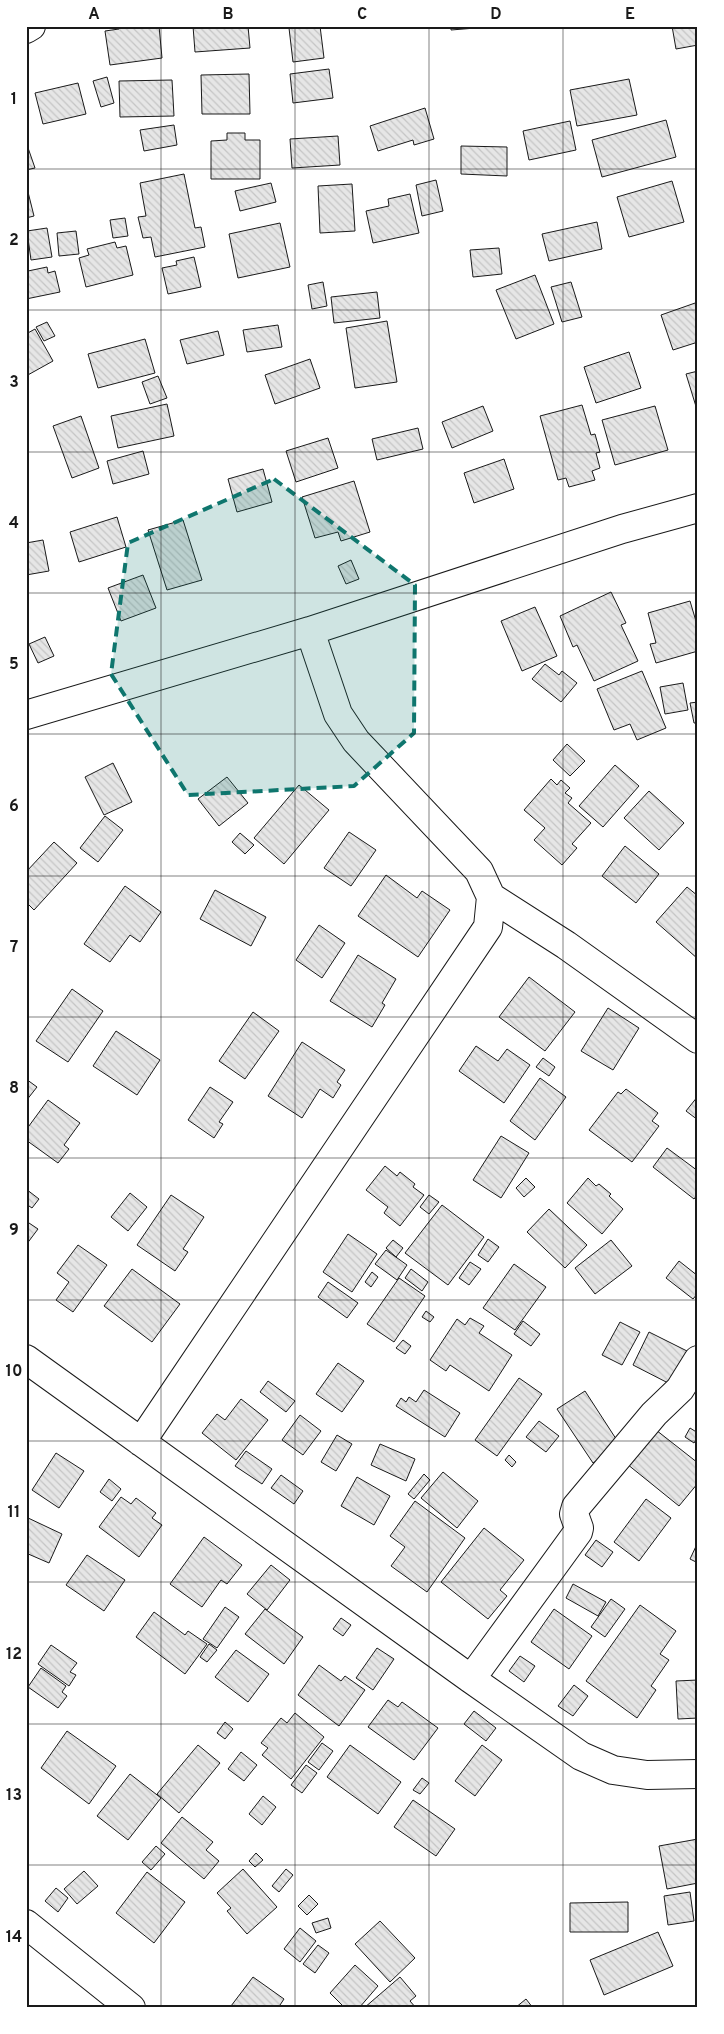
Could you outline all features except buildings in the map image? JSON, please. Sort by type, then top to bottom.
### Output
[{"type":"street","points":[[26,29],[31,26]]},
{"type":"street","points":[[26,716],[310,631],[622,529],[698,508]]},
{"type":"street","points":[[141,1442],[488,927],[491,897],[479,871],[356,742],[338,714],[310,631]]},
{"type":"street","points":[[491,897],[566,945],[698,1038]]},
{"type":"street","points":[[26,1359],[471,1680],[581,1756],[614,1770],[648,1775],[698,1774]]},
{"type":"street","points":[[471,1680],[578,1532],[580,1528],[574,1514],[576,1508],[654,1414],[680,1390],[698,1360]]},
{"type":"street","points":[[26,1924],[131,2008]]},
{"type":"highlighted area","points":[[274,479],[415,585],[414,733],[354,786],[188,795],[111,674],[128,543]]}]
